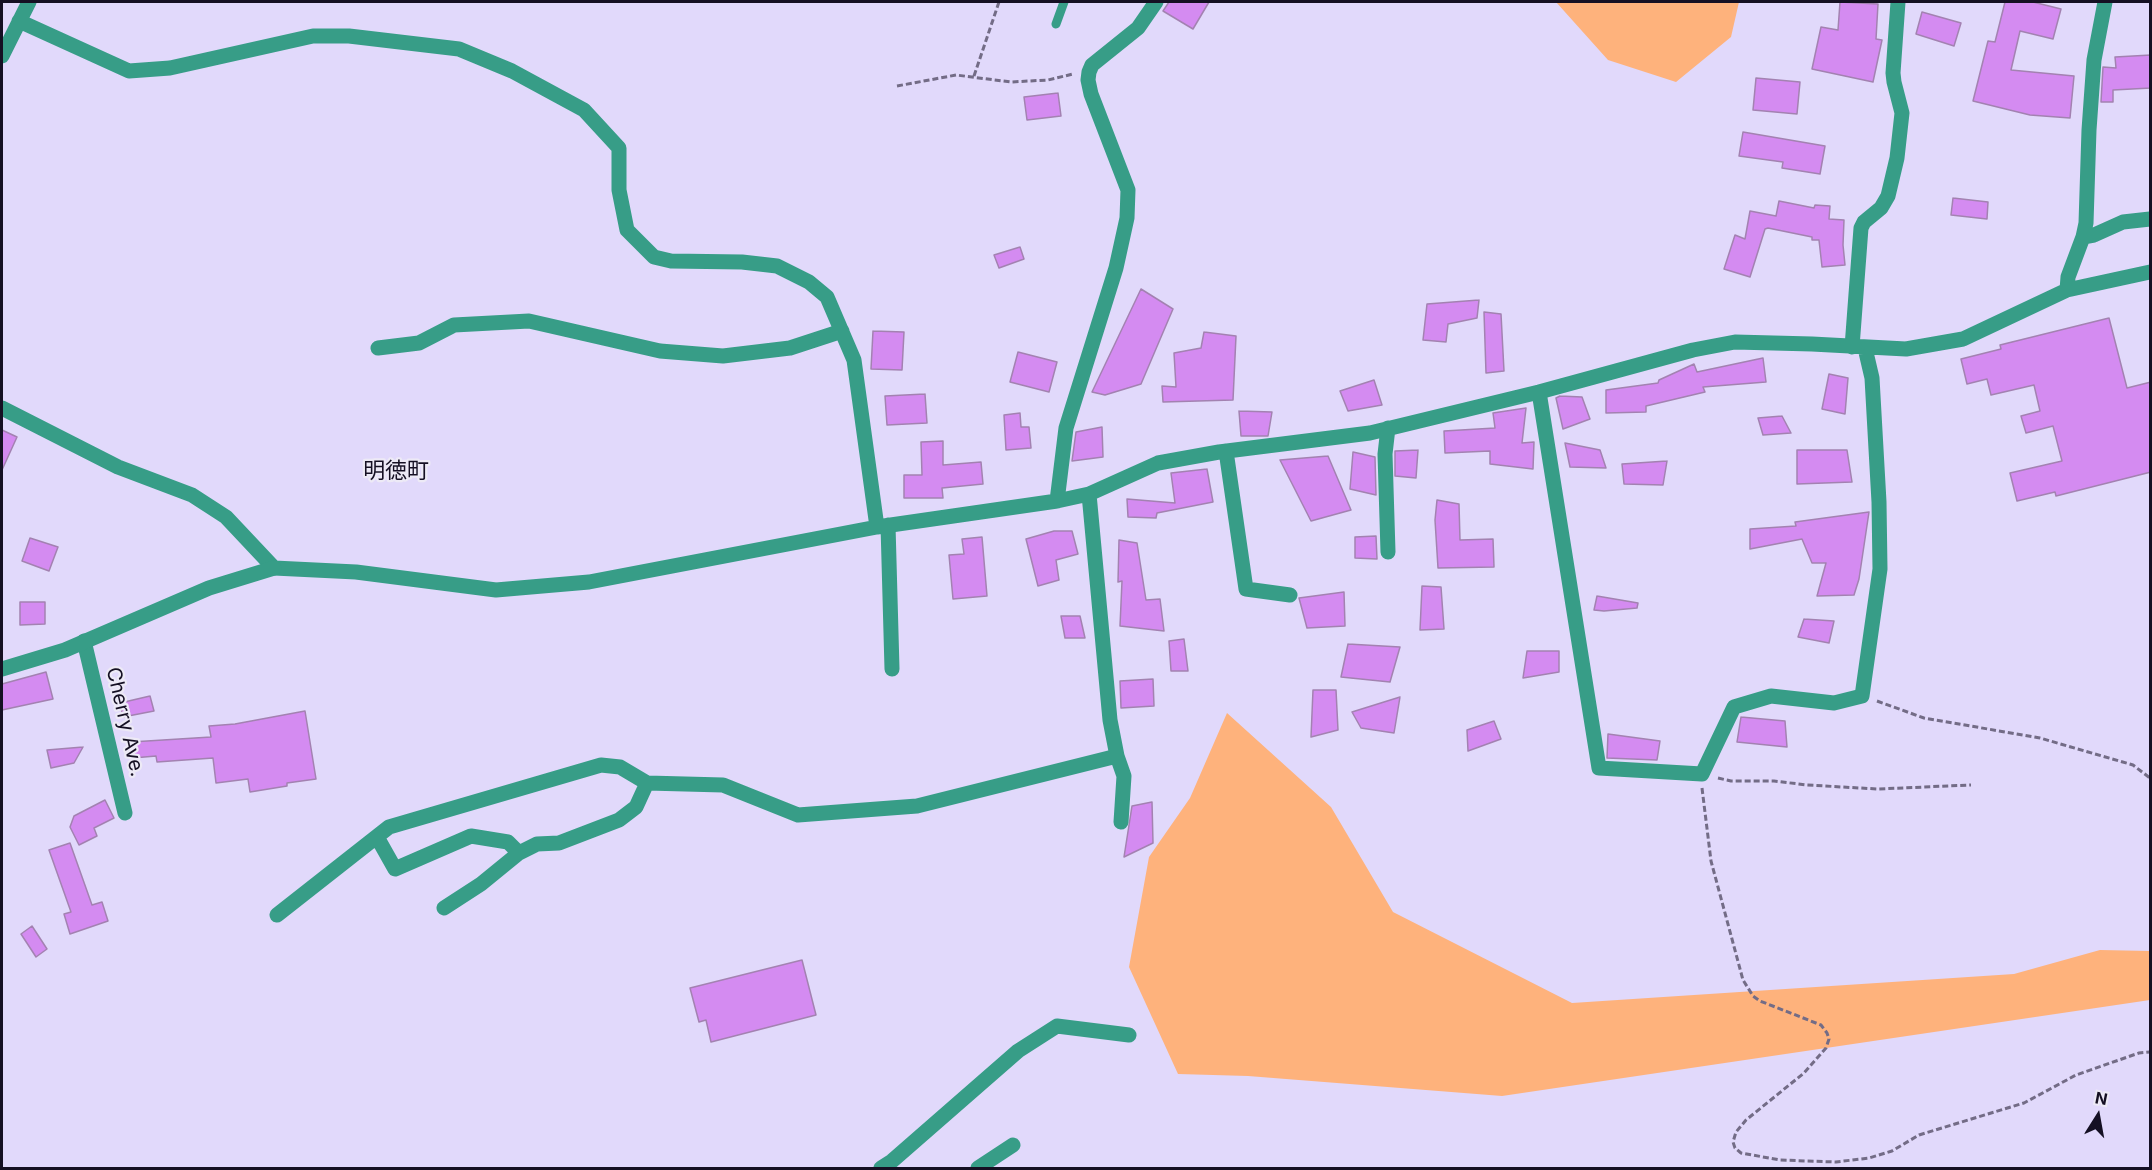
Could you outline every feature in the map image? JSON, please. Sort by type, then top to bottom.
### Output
[{"type":"street","points":[[2,56],[29,2]]},
{"type":"street","points":[[1057,501],[1066,428],[1116,268],[1127,219],[1128,190],[1094,103],[1088,80],[1092,65],[1138,28],[1156,2]]},
{"type":"street","points":[[1539,392],[1599,768],[1702,774],[1734,707],[1771,696],[1834,703],[1862,696],[1880,569],[1879,502],[1872,378],[1858,347],[1861,228],[1864,222],[1885,202],[1897,158],[1902,113],[1894,82],[1894,36],[1898,2]]},
{"type":"street","points":[[2067,290],[2071,267],[2086,223],[2094,60],[2105,2]]},
{"type":"street","points":[[19,21],[129,70],[170,68],[313,36],[349,36],[459,49],[512,71],[584,110],[619,148],[619,190],[627,230],[654,257],[671,261],[742,262],[777,266],[809,282],[827,297],[854,360],[883,526],[892,669]]},
{"type":"street","points":[[2083,237],[2094,235],[2123,222],[2151,219]]},
{"type":"street","points":[[2,669],[65,650],[209,588],[274,568],[356,572],[496,591],[590,582],[883,526],[1057,501],[1089,494],[1158,463],[1226,451],[1370,433],[1539,392],[1693,350],[1735,342],[1906,349],[1963,339],[2067,290],[2151,272]]},
{"type":"street","points":[[378,348],[419,343],[454,326],[528,321],[660,351],[723,356],[790,348],[842,331]]},
{"type":"street","points":[[2,408],[118,467],[192,495],[226,517],[274,568]]},
{"type":"street","points":[[1388,552],[1385,454],[1389,428]]},
{"type":"street","points":[[1226,451],[1246,589],[1290,595]]},
{"type":"street","points":[[1089,494],[1110,720],[1117,756],[1124,776],[1121,822]]},
{"type":"street","name":"Cherry Ave.","points":[[84,642],[125,813]]},
{"type":"street","points":[[277,915],[389,827],[601,765],[620,767],[647,783],[723,785],[798,815],[917,806],[1117,756]]},
{"type":"street","points":[[444,909],[481,884],[519,853],[537,844],[559,843],[619,820],[636,807],[647,783]]},
{"type":"street","points":[[376,837],[395,869],[471,836],[508,842],[519,853]]},
{"type":"street","points":[[881,1168],[892,1161],[1018,1051],[1057,1026],[1129,1035]]},
{"type":"street","points":[[978,1168],[1013,1145]]},
{"type":"lane","points":[[1056,24],[1064,2]]},
{"type":"path","points":[[974,76],[999,2]]},
{"type":"path","points":[[897,86],[956,75],[1011,82],[1062,78],[1092,65]]},
{"type":"path","points":[[1862,696],[1924,718],[2040,738],[2133,765],[2151,778]]},
{"type":"path","points":[[1971,785],[1878,789],[1774,781],[1731,781],[1702,774],[1711,861],[1743,980],[1753,996],[1760,1001],[1821,1025],[1829,1039],[1826,1047],[1804,1073],[1746,1120],[1736,1132],[1733,1142],[1735,1148],[1741,1153],[1780,1160],[1836,1162],[1869,1158],[1892,1151],[1919,1135],[2024,1103],[2076,1075],[2139,1053],[2151,1052]]},
{"type":"shaded area","points":[[1556,2],[1739,2],[1731,37],[1676,82],[1608,60]]},
{"type":"shaded area","points":[[1227,713],[1331,807],[1393,912],[1572,1003],[2014,974],[2100,950],[2150,951],[2150,1000],[1502,1096],[1248,1076],[1178,1074],[1129,967],[1149,857],[1190,798]]},
{"type":"building","points":[[1169,2],[1209,2],[1193,29],[1163,11]]},
{"type":"building","points":[[1840,2],[1878,4],[1876,39],[1882,40],[1873,82],[1812,69],[1821,27],[1838,30]]},
{"type":"building","points":[[2005,2],[2033,2],[2061,9],[2053,39],[2020,31],[2011,70],[2074,76],[2070,118],[2030,115],[1973,101],[1988,41],[1995,42]]},
{"type":"building","points":[[1922,12],[1961,23],[1954,46],[1916,34]]},
{"type":"building","points":[[2151,55],[2151,88],[2113,90],[2113,102],[2101,102],[2103,67],[2116,68],[2115,57]]},
{"type":"building","points":[[1756,78],[1800,82],[1797,114],[1753,110]]},
{"type":"building","points":[[1058,93],[1061,116],[1027,120],[1024,97]]},
{"type":"building","points":[[1743,132],[1825,146],[1820,174],[1782,168],[1783,162],[1739,156]]},
{"type":"building","points":[[1953,198],[1988,202],[1987,219],[1951,215]]},
{"type":"building","points":[[1779,201],[1814,208],[1815,205],[1830,206],[1829,219],[1844,220],[1845,265],[1822,267],[1819,240],[1768,228],[1765,229],[1750,277],[1724,269],[1735,235],[1745,239],[1750,211],[1776,216]]},
{"type":"building","points":[[1020,247],[1024,259],[999,268],[994,255]]},
{"type":"building","points":[[1141,289],[1173,309],[1141,384],[1105,395],[1092,392]]},
{"type":"building","points":[[1479,300],[1477,318],[1448,324],[1446,342],[1423,340],[1427,304]]},
{"type":"building","points":[[1484,312],[1501,314],[1504,371],[1486,373]]},
{"type":"building","points":[[2109,318],[2127,388],[2151,382],[2151,472],[2056,496],[2055,492],[2017,501],[2010,473],[2062,461],[2053,426],[2026,433],[2021,416],[2040,411],[2034,385],[1991,395],[1987,379],[1967,384],[1961,359],[2001,349],[2000,345]]},
{"type":"building","points":[[873,331],[904,332],[902,370],[871,369]]},
{"type":"building","points":[[1204,332],[1236,336],[1233,400],[1163,402],[1162,386],[1176,387],[1174,353],[1201,348]]},
{"type":"building","points":[[1018,352],[1057,362],[1049,392],[1010,382]]},
{"type":"building","points":[[1763,358],[1766,382],[1703,387],[1705,392],[1646,406],[1646,412],[1606,413],[1606,390],[1658,383],[1659,380],[1694,364],[1697,372]]},
{"type":"building","points":[[1829,374],[1848,378],[1845,414],[1822,409]]},
{"type":"building","points":[[1374,380],[1382,405],[1348,411],[1340,391]]},
{"type":"building","points":[[925,394],[927,423],[887,425],[885,396]]},
{"type":"building","points":[[1560,396],[1582,397],[1590,419],[1563,429],[1556,398]]},
{"type":"building","points":[[1526,408],[1522,443],[1534,442],[1533,469],[1490,464],[1490,451],[1445,453],[1444,431],[1495,428],[1493,413]]},
{"type":"building","points":[[1239,411],[1272,412],[1268,436],[1241,436]]},
{"type":"building","points":[[1020,413],[1021,427],[1029,427],[1031,448],[1006,450],[1004,415]]},
{"type":"building","points":[[1782,416],[1791,433],[1763,435],[1758,418]]},
{"type":"building","points":[[1102,427],[1103,457],[1072,461],[1076,432]]},
{"type":"building","points":[[2,430],[17,437],[2,470]]},
{"type":"building","points":[[943,441],[943,465],[981,462],[983,484],[942,488],[943,498],[904,498],[904,475],[922,475],[921,442]]},
{"type":"building","points":[[1565,443],[1600,450],[1606,468],[1570,467]]},
{"type":"building","points":[[1418,450],[1416,478],[1395,476],[1395,451]]},
{"type":"building","points":[[1797,450],[1847,450],[1852,482],[1797,484]]},
{"type":"building","points":[[1353,452],[1375,457],[1376,495],[1350,489]]},
{"type":"building","points":[[1328,456],[1351,510],[1311,521],[1280,460]]},
{"type":"building","points":[[1667,461],[1663,485],[1624,484],[1622,464]]},
{"type":"building","points":[[1207,469],[1213,502],[1157,513],[1156,518],[1128,517],[1127,499],[1175,503],[1171,473]]},
{"type":"building","points":[[1437,500],[1459,504],[1460,540],[1493,539],[1494,567],[1438,568],[1435,520]]},
{"type":"building","points":[[1869,512],[1859,579],[1854,595],[1817,596],[1826,563],[1812,563],[1802,539],[1750,549],[1750,529],[1796,526],[1795,522]]},
{"type":"building","points":[[1054,531],[1072,531],[1078,554],[1056,560],[1059,580],[1038,586],[1026,539]]},
{"type":"building","points":[[1376,536],[1377,559],[1355,558],[1355,537]]},
{"type":"building","points":[[982,537],[987,596],[953,599],[949,555],[964,554],[962,539]]},
{"type":"building","points":[[30,538],[58,547],[49,571],[22,561]]},
{"type":"building","points":[[1119,540],[1137,543],[1146,600],[1160,599],[1164,631],[1120,626],[1122,581],[1118,582]]},
{"type":"building","points":[[1422,586],[1441,587],[1444,629],[1420,630]]},
{"type":"building","points":[[1344,592],[1345,626],[1307,628],[1299,598]]},
{"type":"building","points":[[1597,596],[1638,603],[1637,608],[1594,610]]},
{"type":"building","points":[[20,602],[45,602],[45,624],[20,625]]},
{"type":"building","points":[[1061,616],[1080,616],[1085,638],[1065,638]]},
{"type":"building","points":[[1804,619],[1834,621],[1829,643],[1798,637]]},
{"type":"building","points":[[1184,639],[1188,671],[1171,671],[1169,641]]},
{"type":"building","points":[[1348,644],[1400,647],[1390,682],[1341,677]]},
{"type":"building","points":[[1527,651],[1559,651],[1559,672],[1523,678]]},
{"type":"building","points":[[46,672],[53,699],[2,710],[2,684]]},
{"type":"building","points":[[1153,679],[1154,706],[1121,708],[1120,681]]},
{"type":"building","points":[[1313,690],[1336,690],[1338,730],[1311,737]]},
{"type":"building","points":[[150,696],[154,711],[123,717],[120,703]]},
{"type":"building","points":[[1400,697],[1394,733],[1361,728],[1352,712]]},
{"type":"building","points":[[305,711],[316,779],[250,792],[248,779],[216,783],[213,758],[157,762],[156,756],[133,758],[131,742],[211,737],[209,726],[235,724]]},
{"type":"building","points":[[1741,717],[1785,721],[1787,747],[1737,742]]},
{"type":"building","points":[[1494,721],[1501,739],[1468,751],[1467,730]]},
{"type":"building","points":[[1608,734],[1660,741],[1657,760],[1607,758]]},
{"type":"building","points":[[83,747],[74,763],[51,768],[47,750]]},
{"type":"building","points":[[105,800],[114,818],[94,828],[97,836],[79,845],[70,827],[74,816]]},
{"type":"building","points":[[1152,802],[1153,843],[1124,857],[1132,806]]},
{"type":"building","points":[[70,843],[92,905],[102,902],[108,921],[70,934],[64,914],[71,912],[49,850]]},
{"type":"building","points":[[32,926],[47,949],[36,957],[21,934]]},
{"type":"building","points":[[802,960],[816,1015],[711,1042],[706,1020],[699,1022],[690,988]]},
{"type":"district","name":"明徳町","points":[[396,471]]}]
